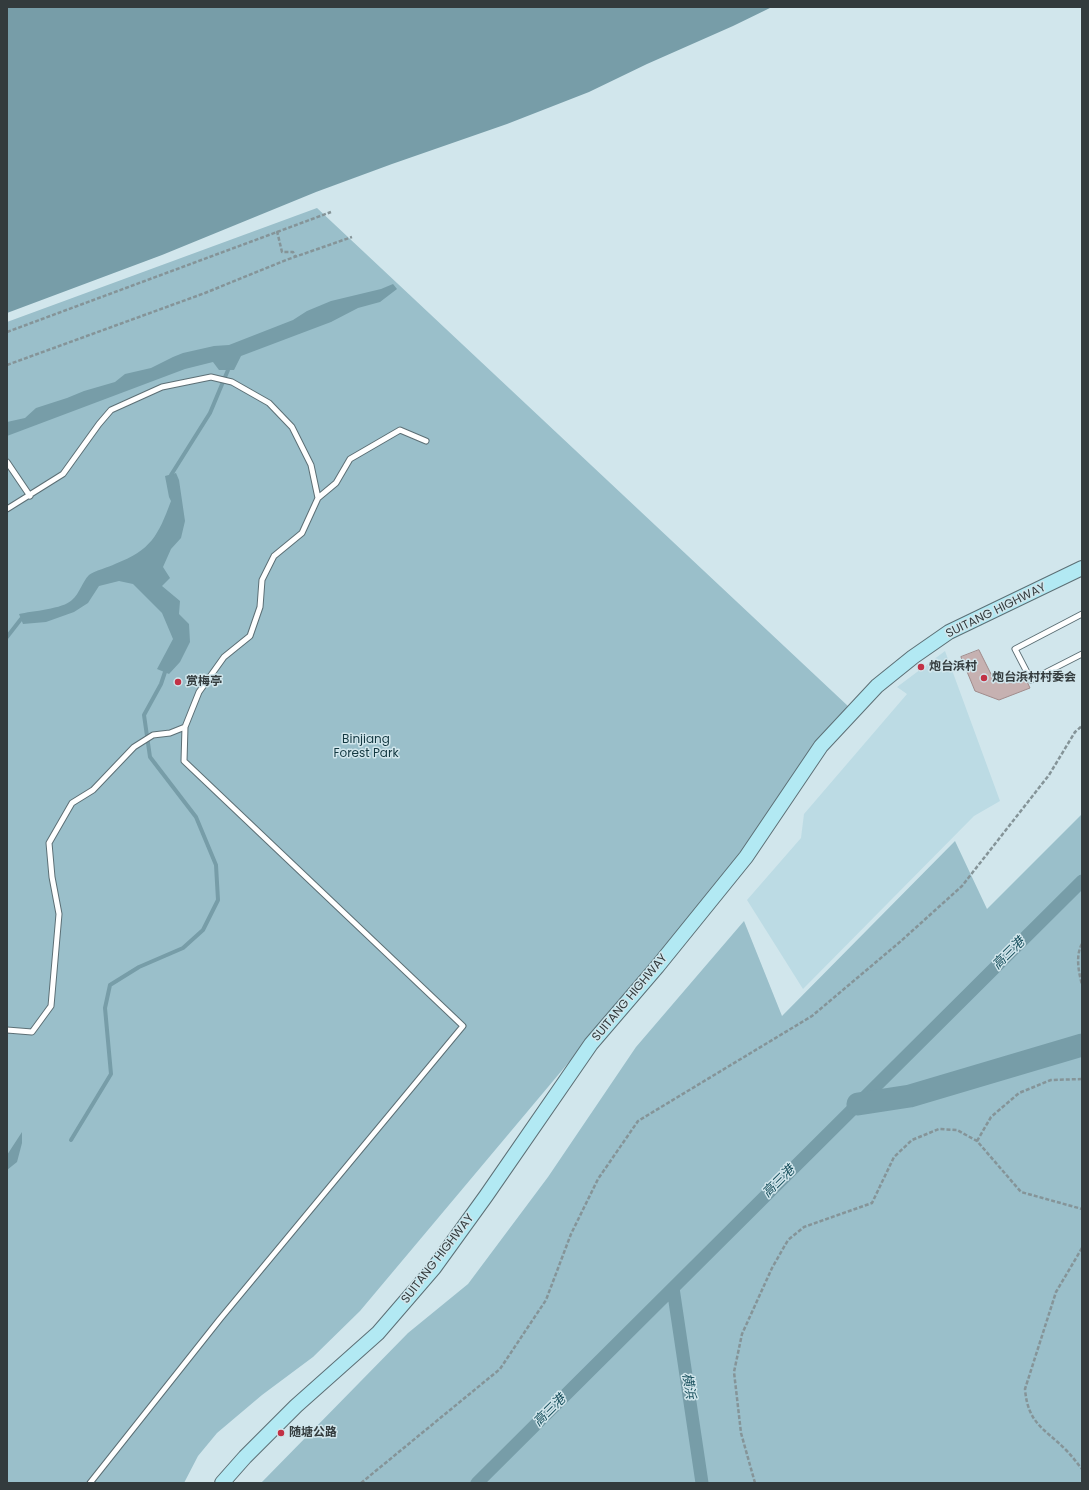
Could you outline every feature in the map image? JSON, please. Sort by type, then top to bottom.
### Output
[{"type":"street","name":"SUITANG HIGHWAY","points":[[222,1483],[245,1457],[296,1406],[378,1333],[434,1268],[486,1196],[591,1044],[657,967],[746,857],[821,746],[877,686],[913,656],[949,632],[1082,568]]},
{"type":"lane","points":[[7,508],[30,496],[63,474],[111,410],[162,387],[211,377],[232,382],[269,403],[292,427],[311,465],[318,498]]},
{"type":"lane","points":[[90,1483],[220,1319],[463,1026],[184,761],[185,727],[199,692],[224,657],[250,636],[260,607],[262,580],[274,556],[302,533],[318,498],[336,483],[350,459],[400,430],[426,441]]},
{"type":"lane","points":[[7,462],[30,496]]},
{"type":"lane","points":[[1082,614],[1015,649],[1031,680],[1082,654]]},
{"type":"lane","points":[[7,1030],[32,1032],[51,1006],[59,914],[52,877],[49,843],[72,804],[93,790],[134,747],[153,735],[170,733],[185,727]]},
{"type":"path","points":[[7,332],[331,212]]},
{"type":"path","points":[[277,231],[282,252],[294,252],[295,256]]},
{"type":"path","points":[[7,365],[191,298],[295,256],[352,237]]},
{"type":"path","points":[[361,1483],[500,1369],[546,1300],[571,1234],[598,1179],[638,1121],[812,1016],[901,941],[962,886],[1049,775],[1075,732],[1082,726]]},
{"type":"path","points":[[1082,944],[1078,951],[1082,985]]},
{"type":"path","points":[[977,1141],[991,1117],[1019,1093],[1051,1080],[1082,1078]]},
{"type":"path","points":[[755,1483],[741,1433],[734,1372],[742,1334],[772,1268],[788,1240],[804,1228],[872,1203],[894,1157],[912,1140],[939,1129],[957,1130],[977,1141],[1021,1192],[1082,1209]]},
{"type":"path","points":[[1082,1248],[1056,1292],[1025,1389],[1026,1404],[1035,1421],[1066,1450],[1082,1469]]},
{"type":"shaded area","points":[[7,7],[772,7],[589,92],[507,124],[316,192],[162,255],[7,313]]},
{"type":"shaded area","points":[[393,284],[397,289],[380,302],[358,308],[331,322],[241,356],[234,370],[219,370],[213,362],[185,369],[7,436],[7,422],[25,418],[36,408],[115,382],[125,374],[151,368],[183,353],[214,346],[229,345],[293,320],[307,311],[331,301],[381,289]]},
{"type":"shaded area","points":[[176,473],[179,480],[185,521],[181,538],[171,549],[163,567],[170,578],[162,586],[180,601],[179,614],[189,624],[190,642],[180,662],[169,674],[157,669],[173,639],[162,613],[133,584],[119,581],[99,586],[88,603],[74,612],[46,622],[23,624],[19,614],[55,608],[68,603],[75,597],[89,575],[127,559],[145,547],[157,533],[171,501],[165,476]]},
{"type":"shaded area","points":[[945,651],[1000,801],[974,816],[803,989],[747,900],[801,838],[804,814],[907,694],[897,687]]},
{"type":"shaded area","points":[[22,1132],[22,1143],[17,1162],[7,1170],[7,1155]]},
{"type":"green space","name":"Binjiang Forest Park","points":[[317,208],[849,707],[778,813],[360,1311],[313,1357],[262,1395],[217,1433],[198,1456],[184,1483],[7,1483],[7,322]]},
{"type":"green space","points":[[1082,814],[1082,1483],[261,1483],[408,1333],[468,1284],[548,1177],[636,1047],[744,921],[782,1016],[955,841],[987,909]]},
{"type":"building","name":"炮台浜村村委会","points":[[979,650],[991,674],[1006,680],[1024,675],[1030,688],[999,700],[975,691],[961,657]]},
{"type":"waterway","points":[[171,475],[210,413],[228,370]]},
{"type":"waterway","points":[[7,637],[21,619]]},
{"type":"waterway","points":[[71,1140],[111,1074],[105,1008],[110,985],[139,967],[183,948],[203,930],[218,900],[216,865],[196,817],[150,757],[144,715],[161,684],[165,672]]},
{"type":"waterway","name":"高三港","points":[[477,1483],[1082,881]]},
{"type":"waterway","points":[[858,1104],[910,1096],[1082,1045]]},
{"type":"waterway","name":"横浜","points":[[673,1288],[702,1483]]},
{"type":"place","name":"炮台浜村","points":[[921,667]]},
{"type":"place","name":"炮台浜村村委会","points":[[984,678]]},
{"type":"place","name":"赏梅亭","points":[[178,682]]},
{"type":"place","name":"随塘公路","points":[[281,1433]]}]
